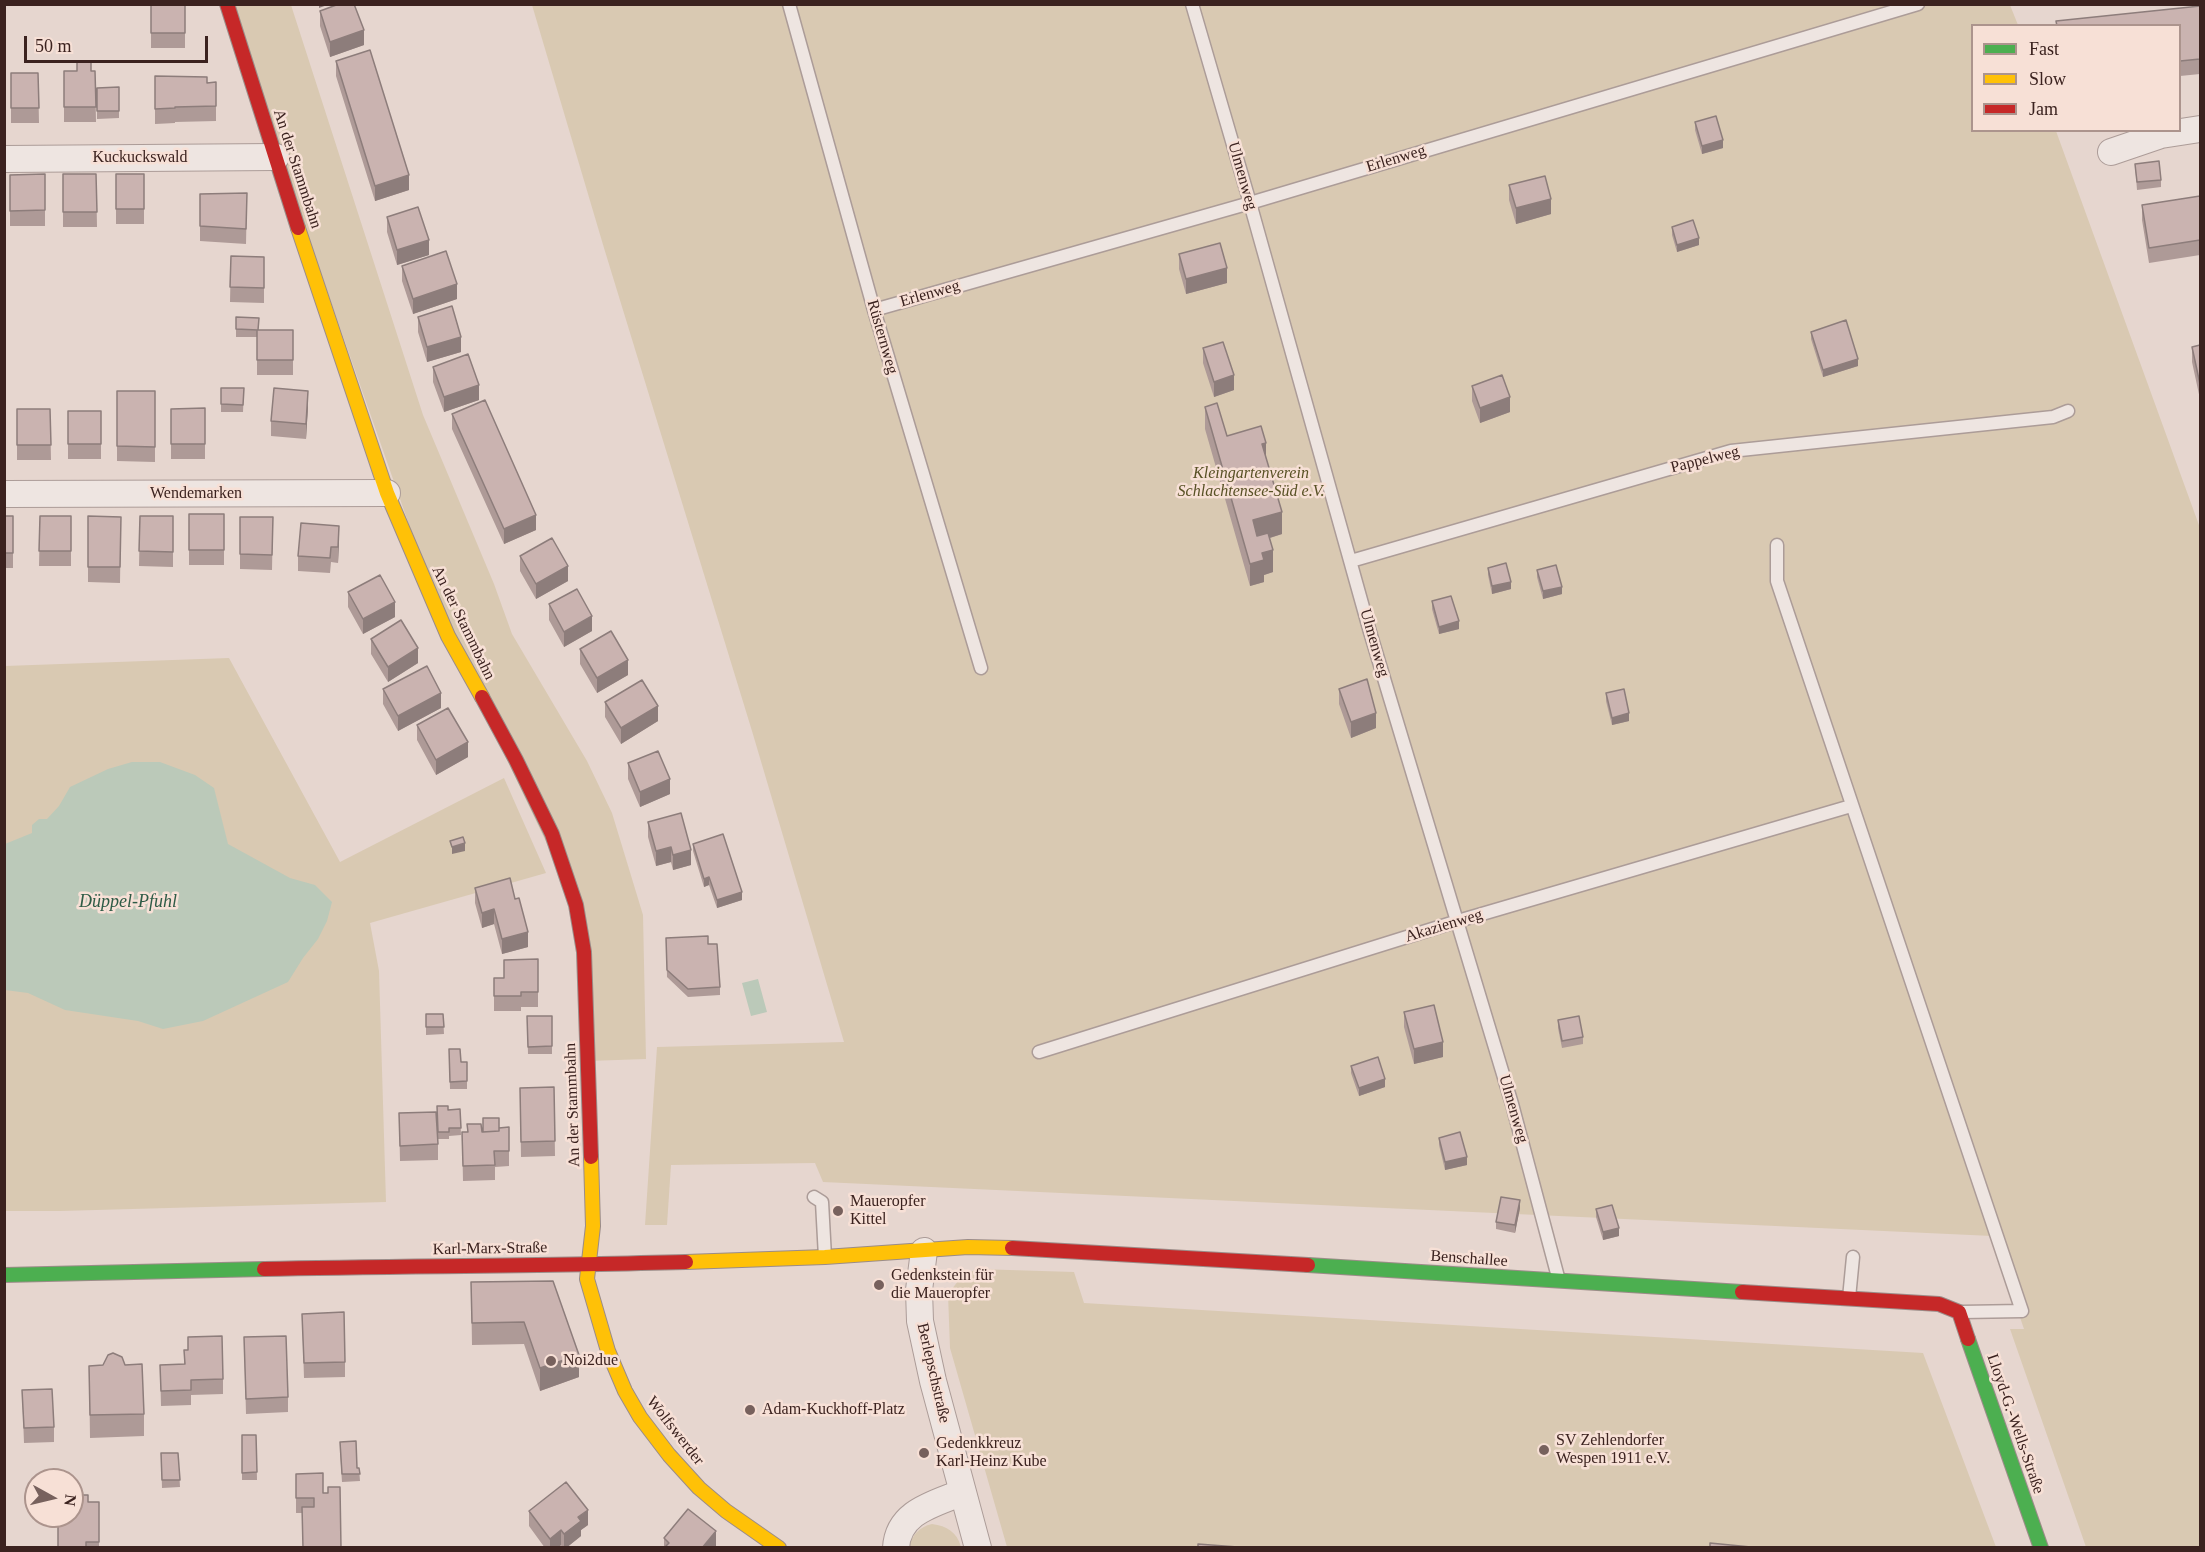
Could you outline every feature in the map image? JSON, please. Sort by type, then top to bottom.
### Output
[{"type":"street","name":"An der Stammbahn","points":[[227,4],[387,493],[448,636],[516,760],[552,834],[576,905],[584,952],[586,996],[593,1226],[587,1264]]},
{"type":"street","points":[[2181,132],[2200,129]]},
{"type":"street","points":[[2111,152],[2161,135],[2180,132]]},
{"type":"street","name":"Kuckuckswald","points":[[4,159],[276,157]]},
{"type":"street","name":"Wendemarken","points":[[4,494],[387,493]]},
{"type":"street","name":"Karl-Marx-Straße","points":[[4,1275],[587,1264],[825,1257],[975,1248]]},
{"type":"street","name":"Benschallee","points":[[975,1248],[1049,1249],[1939,1304],[1959,1312]]},
{"type":"street","name":"Berlepschstraße","points":[[924,1251],[919,1290],[920,1321],[933,1381],[978,1548]]},
{"type":"street","name":"Wolfswerder","points":[[587,1264],[591,1300],[608,1351],[640,1417],[669,1455],[699,1488],[726,1511],[779,1548]]},
{"type":"street","name":"Lloyd-G.-Wells-Straße","points":[[1959,1312],[2041,1548]]},
{"type":"street","points":[[896,1548],[898,1532],[914,1513],[963,1492]]},
{"type":"lane","name":"Rüsternweg","points":[[789,4],[874,310],[981,668]]},
{"type":"lane","name":"Ulmenweg","points":[[1192,4],[1373,643],[1515,1114],[1559,1281]]},
{"type":"lane","name":"Erlenweg","points":[[874,310],[1250,203],[1918,4]]},
{"type":"lane","name":"Pappelweg","points":[[1351,561],[1731,451],[2053,417],[2068,411]]},
{"type":"lane","points":[[1777,545],[1777,581],[2022,1311],[1959,1312]]},
{"type":"lane","name":"Akazienweg","points":[[1039,1052],[1458,921],[1851,806]]},
{"type":"lane","points":[[814,1197],[822,1202],[825,1257]]},
{"type":"lane","points":[[1849,1299],[1853,1257]]},
{"type":"green space","points":[[227,5],[291,5],[423,415],[494,584],[512,634],[587,761],[612,813],[643,915],[646,1059],[588,1061],[576,905],[448,636]]},
{"type":"green space","name":"Kleingartenverein Schlachtensee-Süd e.V.","points":[[532,5],[2010,5],[2018,24],[1971,24],[1971,132],[2056,132],[2200,528],[2200,1547],[2086,1547],[2010,1329],[2024,1329],[1992,1236],[823,1182],[815,1163],[671,1165],[667,1225],[645,1225],[657,1047],[844,1042],[752,731]]},
{"type":"green space","points":[[229,658],[340,862],[504,778],[546,873],[370,923],[379,971],[386,1202],[5,1211],[5,666]]},
{"type":"green space","name":"SV Zehlendorfer Wespen 1911 e.V.","points":[[977,1269],[1074,1272],[1084,1303],[1923,1353],[1996,1547],[1007,1547],[950,1348],[948,1294],[962,1276]]},
{"type":"green space","points":[[932,1524],[951,1531],[957,1537],[961,1547],[909,1547],[917,1532]]},
{"type":"water","name":"Düppel-Pfuhl","points":[[132,762],[160,762],[195,775],[214,788],[228,844],[290,878],[315,885],[332,902],[327,921],[318,939],[288,982],[203,1021],[163,1029],[138,1021],[65,1010],[28,993],[5,990],[5,844],[32,833],[32,825],[39,819],[47,819],[59,806],[70,787],[108,769]]},
{"type":"water","points":[[758,979],[767,1012],[751,1016],[742,983]]},
{"type":"building","points":[[151,4],[185,4],[185,33],[151,33]]},
{"type":"building","points":[[339,4],[354,4],[364,30],[330,42],[320,11]]},
{"type":"building","points":[[2200,6],[2200,59],[2181,61],[2181,24],[2057,24],[2056,21]]},
{"type":"building","points":[[370,50],[409,175],[375,186],[336,61]]},
{"type":"building","points":[[77,62],[91,62],[91,71],[95,71],[96,107],[64,107],[64,71],[77,71]]},
{"type":"building","points":[[11,73],[38,73],[39,108],[11,108]]},
{"type":"building","points":[[155,76],[207,77],[207,83],[216,82],[216,106],[155,109]]},
{"type":"building","points":[[119,87],[119,111],[97,111],[97,88]]},
{"type":"building","points":[[1716,116],[1723,140],[1702,146],[1695,122]]},
{"type":"building","points":[[2159,161],[2161,180],[2137,182],[2135,164]]},
{"type":"building","points":[[45,174],[45,210],[10,211],[10,175]]},
{"type":"building","points":[[63,174],[96,174],[97,212],[63,212]]},
{"type":"building","points":[[116,174],[144,174],[144,209],[116,209]]},
{"type":"building","points":[[1545,176],[1551,199],[1516,208],[1509,185]]},
{"type":"building","points":[[247,193],[246,229],[200,226],[200,194]]},
{"type":"building","points":[[2200,196],[2200,240],[2149,248],[2142,205]]},
{"type":"building","points":[[418,207],[429,240],[397,250],[387,217]]},
{"type":"building","points":[[1693,220],[1699,238],[1677,245],[1672,227]]},
{"type":"building","points":[[1220,243],[1227,268],[1186,279],[1179,254]]},
{"type":"building","points":[[446,251],[457,284],[413,299],[402,266]]},
{"type":"building","points":[[231,256],[264,257],[264,288],[230,287]]},
{"type":"building","points":[[452,306],[461,337],[427,347],[418,317]]},
{"type":"building","points":[[236,317],[259,318],[258,330],[236,329]]},
{"type":"building","points":[[1846,320],[1858,359],[1823,370],[1811,332]]},
{"type":"building","points":[[257,330],[293,330],[293,360],[257,360]]},
{"type":"building","points":[[1223,342],[1234,375],[1214,382],[1203,348]]},
{"type":"building","points":[[2200,345],[2200,384],[2192,347]]},
{"type":"building","points":[[468,354],[479,385],[444,397],[433,367]]},
{"type":"building","points":[[1502,375],[1510,397],[1480,408],[1472,386]]},
{"type":"building","points":[[221,388],[244,388],[243,405],[221,404]]},
{"type":"building","points":[[274,388],[308,391],[306,424],[271,421]]},
{"type":"building","points":[[117,391],[155,391],[155,447],[117,446]]},
{"type":"building","points":[[485,400],[536,515],[504,529],[452,414]]},
{"type":"building","points":[[1217,403],[1227,436],[1261,426],[1266,443],[1262,444],[1282,512],[1253,520],[1257,536],[1268,533],[1273,550],[1262,553],[1264,560],[1250,564],[1205,407]]},
{"type":"building","points":[[205,408],[205,444],[171,444],[171,409]]},
{"type":"building","points":[[17,409],[50,409],[51,445],[17,445]]},
{"type":"building","points":[[68,411],[101,411],[101,444],[68,444]]},
{"type":"building","points":[[189,514],[224,514],[224,550],[189,550]]},
{"type":"building","points":[[4,516],[13,516],[13,553],[4,553]]},
{"type":"building","points":[[40,516],[71,516],[71,551],[39,551]]},
{"type":"building","points":[[88,516],[121,517],[120,567],[88,567]]},
{"type":"building","points":[[140,516],[173,516],[173,552],[139,551]]},
{"type":"building","points":[[240,517],[273,517],[272,555],[240,554]]},
{"type":"building","points":[[301,523],[339,526],[338,547],[331,547],[330,558],[298,556]]},
{"type":"building","points":[[552,538],[568,566],[536,584],[520,556]]},
{"type":"building","points":[[1506,563],[1511,582],[1492,586],[1488,568]]},
{"type":"building","points":[[1556,565],[1562,587],[1543,591],[1537,570]]},
{"type":"building","points":[[380,575],[395,602],[363,619],[348,592]]},
{"type":"building","points":[[577,589],[592,616],[564,632],[549,604]]},
{"type":"building","points":[[1451,596],[1459,621],[1439,627],[1432,601]]},
{"type":"building","points":[[401,620],[418,648],[388,667],[371,639]]},
{"type":"building","points":[[611,631],[628,660],[597,678],[580,649]]},
{"type":"building","points":[[427,666],[441,693],[398,716],[383,689]]},
{"type":"building","points":[[1367,679],[1376,713],[1351,722],[1339,689]]},
{"type":"building","points":[[642,680],[658,706],[621,728],[605,702]]},
{"type":"building","points":[[1624,689],[1629,713],[1612,718],[1606,693]]},
{"type":"building","points":[[448,708],[468,742],[436,760],[417,725]]},
{"type":"building","points":[[658,751],[670,779],[640,792],[628,763]]},
{"type":"building","points":[[681,813],[691,850],[673,855],[671,847],[656,851],[648,822]]},
{"type":"building","points":[[723,834],[742,892],[717,900],[709,877],[704,879],[693,844]]},
{"type":"building","points":[[463,837],[465,843],[452,847],[450,841]]},
{"type":"building","points":[[510,878],[515,899],[519,898],[528,932],[502,939],[494,909],[482,913],[475,888]]},
{"type":"building","points":[[708,936],[708,944],[717,944],[720,987],[688,989],[667,970],[666,938]]},
{"type":"building","points":[[538,959],[538,992],[521,992],[521,996],[494,996],[494,978],[504,978],[504,960]]},
{"type":"building","points":[[1434,1005],[1443,1042],[1414,1049],[1404,1012]]},
{"type":"building","points":[[426,1014],[443,1014],[444,1027],[426,1027]]},
{"type":"building","points":[[527,1016],[552,1016],[552,1046],[528,1047]]},
{"type":"building","points":[[1579,1016],[1583,1037],[1562,1041],[1558,1020]]},
{"type":"building","points":[[449,1049],[460,1049],[461,1062],[467,1062],[467,1081],[450,1082]]},
{"type":"building","points":[[1378,1057],[1385,1079],[1359,1088],[1351,1066]]},
{"type":"building","points":[[554,1087],[555,1141],[521,1142],[520,1088]]},
{"type":"building","points":[[437,1106],[448,1106],[448,1110],[460,1109],[461,1128],[449,1128],[449,1132],[438,1132]]},
{"type":"building","points":[[436,1112],[438,1144],[400,1146],[399,1113]]},
{"type":"building","points":[[483,1118],[499,1118],[499,1131],[483,1132]]},
{"type":"building","points":[[467,1124],[481,1124],[482,1132],[499,1131],[499,1128],[509,1127],[509,1151],[494,1151],[495,1165],[463,1166],[462,1132],[468,1132]]},
{"type":"building","points":[[1460,1132],[1467,1157],[1445,1162],[1439,1138]]},
{"type":"building","points":[[1501,1197],[1520,1200],[1515,1225],[1496,1222]]},
{"type":"building","points":[[1612,1205],[1619,1228],[1603,1232],[1596,1209]]},
{"type":"building","points":[[553,1281],[579,1355],[540,1368],[524,1322],[472,1323],[471,1282]]},
{"type":"building","points":[[344,1312],[345,1362],[304,1363],[302,1314]]},
{"type":"building","points":[[222,1336],[223,1379],[191,1380],[191,1390],[161,1391],[160,1365],[185,1364],[184,1350],[188,1350],[188,1337]]},
{"type":"building","points":[[286,1336],[288,1397],[246,1399],[244,1337]]},
{"type":"building","points":[[113,1353],[122,1357],[125,1365],[142,1364],[144,1414],[90,1415],[89,1366],[103,1365],[108,1355]]},
{"type":"building","points":[[52,1389],[54,1427],[24,1428],[22,1390]]},
{"type":"building","points":[[242,1435],[256,1435],[257,1472],[242,1473]]},
{"type":"building","points":[[356,1441],[357,1468],[360,1474],[342,1474],[340,1442]]},
{"type":"building","points":[[161,1453],[178,1453],[180,1480],[162,1480]]},
{"type":"building","points":[[323,1473],[323,1493],[328,1493],[328,1487],[340,1487],[341,1548],[303,1548],[302,1507],[314,1507],[314,1498],[296,1498],[296,1474]]},
{"type":"building","points":[[566,1482],[588,1510],[578,1517],[581,1521],[564,1534],[561,1530],[550,1539],[529,1511]]},
{"type":"building","points":[[84,1495],[88,1495],[88,1502],[99,1502],[99,1542],[86,1542],[86,1548],[58,1548],[58,1528],[84,1528]]},
{"type":"building","points":[[688,1509],[716,1531],[702,1548],[668,1548],[666,1546],[669,1543],[664,1538]]},
{"type":"building","points":[[1710,1543],[1761,1548],[1710,1548]]},
{"type":"building","points":[[1198,1544],[1251,1548],[1198,1548]]},
{"type":"traffic: fast","points":[[1308,1265],[1742,1292]]},
{"type":"traffic: fast","points":[[4,1275],[264,1269]]},
{"type":"traffic: fast","points":[[1968,1339],[2041,1548]]},
{"type":"traffic: slow","points":[[298,228],[387,493],[448,636],[482,697]]},
{"type":"traffic: slow","points":[[591,1157],[593,1226],[587,1279],[608,1351],[625,1391],[640,1417],[669,1455],[699,1488],[726,1511],[779,1548]]},
{"type":"traffic: slow","points":[[686,1262],[825,1257],[968,1247],[1012,1248]]},
{"type":"traffic: jam","points":[[227,4],[298,228]]},
{"type":"traffic: jam","points":[[482,697],[552,834],[576,905],[584,952],[591,1157]]},
{"type":"traffic: jam","points":[[1012,1248],[1308,1265]]},
{"type":"traffic: jam","points":[[264,1269],[686,1262]]},
{"type":"traffic: jam","points":[[1742,1292],[1939,1304],[1959,1312],[1968,1339]]},
{"type":"place","name":"Maueropfer Kittel","points":[[838,1211]]},
{"type":"place","name":"Gedenkstein für die Maueropfer","points":[[879,1285]]},
{"type":"place","name":"Noi2due","points":[[551,1361]]},
{"type":"place","name":"Adam-Kuckhoff-Platz","points":[[750,1410]]},
{"type":"place","name":"SV Zehlendorfer Wespen 1911 e.V.","points":[[1544,1450]]},
{"type":"place","name":"Gedenkkreuz Karl-Heinz Kube","points":[[924,1453]]}]
